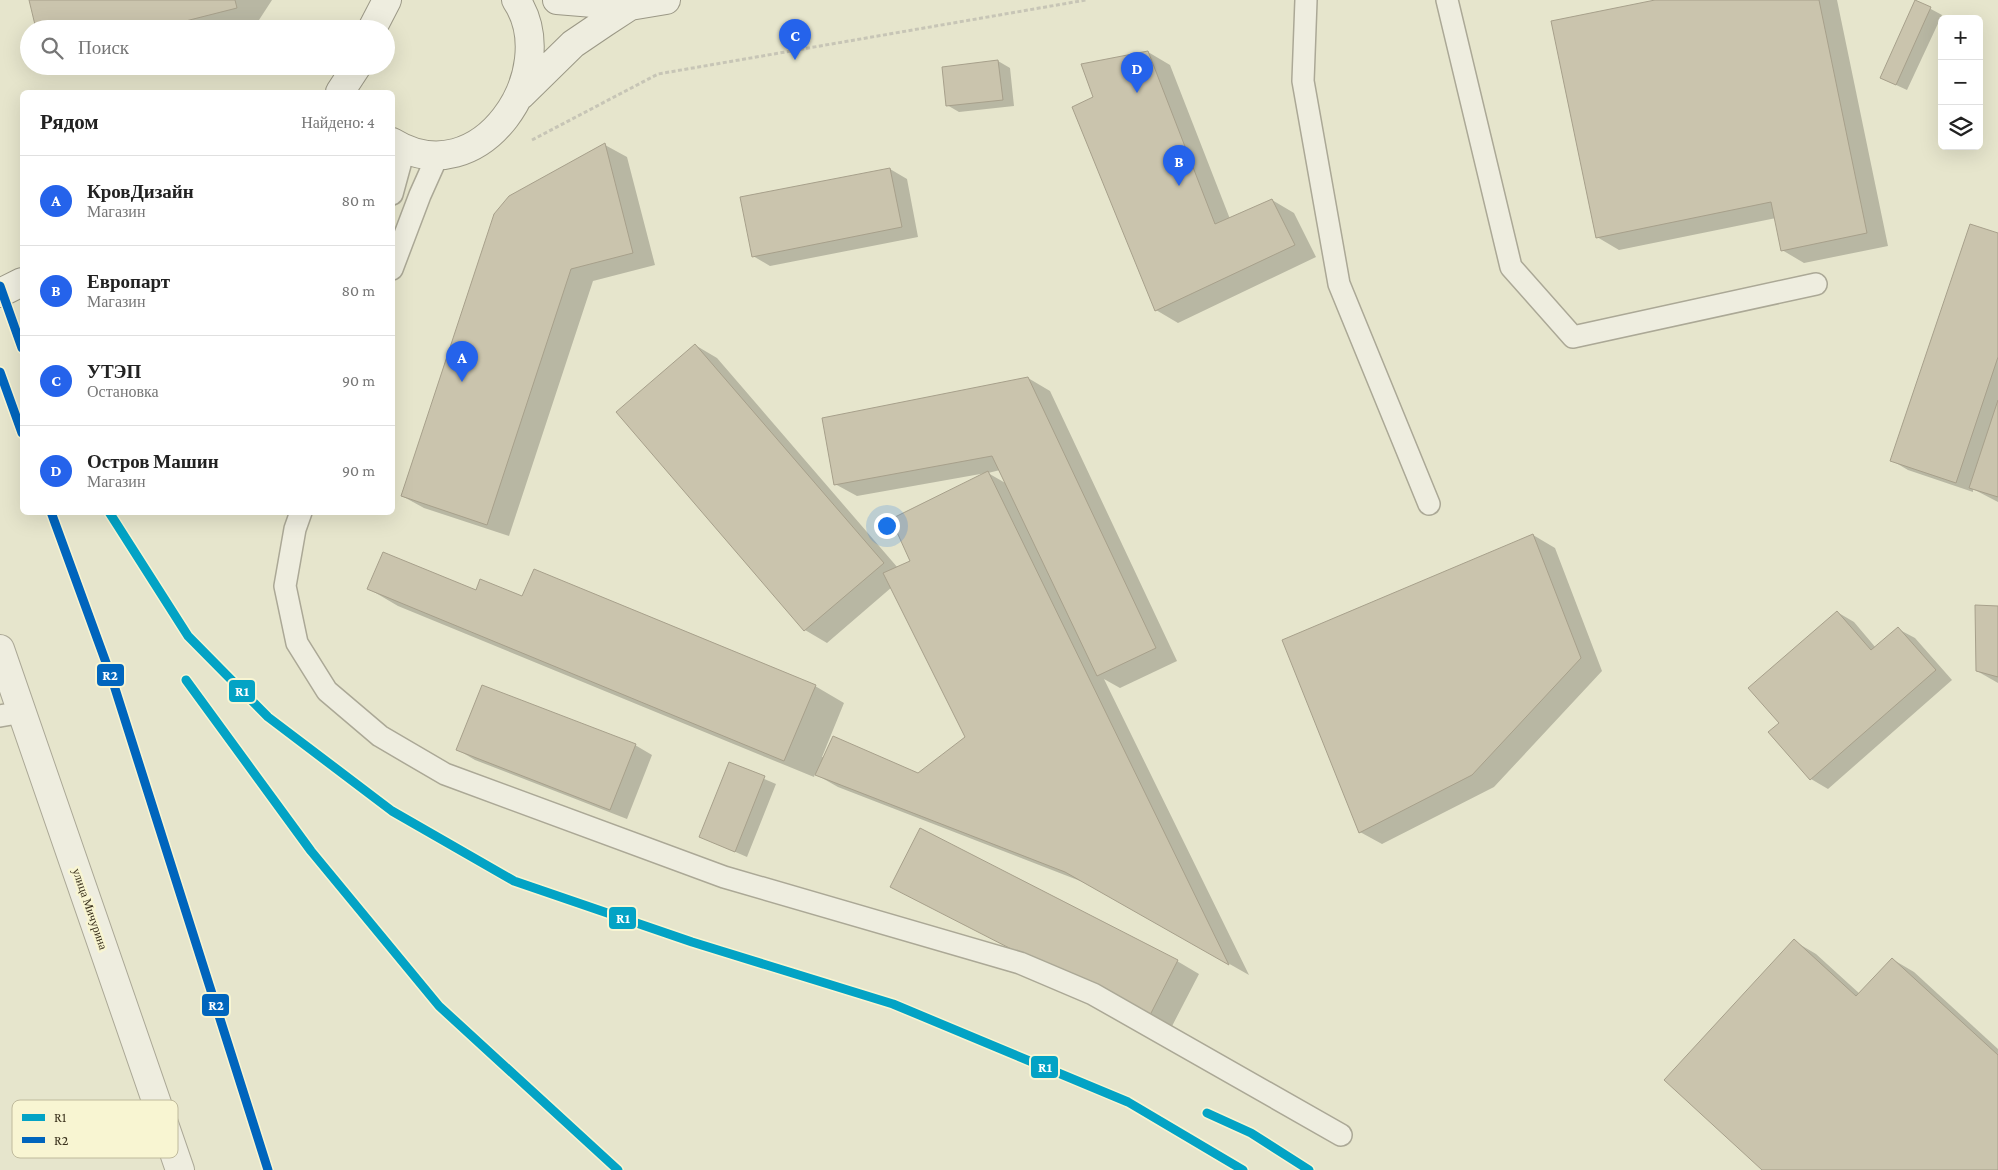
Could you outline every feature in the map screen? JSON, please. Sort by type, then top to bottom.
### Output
[{"type":"main road","points":[[377,20],[387,0]]},
{"type":"main road","points":[[514,102],[526,75],[529,50],[528,24],[516,0]]},
{"type":"main road","points":[[558,0],[630,6],[666,0]]},
{"type":"main road","points":[[398,146],[421,156],[437,157],[459,153],[480,144],[496,129],[514,102],[544,70],[573,44],[630,6]]},
{"type":"main road","points":[[341,90],[351,75]]},
{"type":"main road","points":[[362,75],[363,90]]},
{"type":"main road","points":[[0,293],[20,283]]},
{"type":"main road","name":"улица Мичурина","points":[[0,649],[11,714],[154,1100]]},
{"type":"main road","name":"улица Мичурина","points":[[176,1158],[180,1170]]},
{"type":"lane","points":[[1306,0],[1303,81],[1338,284],[1429,504]]},
{"type":"lane","points":[[1447,0],[1511,267],[1573,337],[1816,284]]},
{"type":"lane","points":[[395,170],[398,146]]},
{"type":"lane","points":[[395,262],[437,157]]},
{"type":"lane","points":[[300,515],[295,529],[285,586],[297,643],[327,691],[380,736],[445,774],[724,877],[1020,963],[1093,994],[1341,1134]]},
{"type":"path","points":[[658,74],[1086,0]]},
{"type":"building","points":[[29,0],[235,0],[237,8],[190,20],[34,20]]},
{"type":"building","points":[[1655,0],[1819,0],[1867,233],[1781,251],[1771,202],[1596,238],[1551,21]]},
{"type":"building","points":[[1915,0],[1931,7],[1896,85],[1880,78]]},
{"type":"building","points":[[1148,51],[1215,224],[1272,199],[1295,245],[1155,311],[1072,107],[1093,97],[1081,64]]},
{"type":"building","points":[[998,60],[1003,100],[946,106],[942,67]]},
{"type":"building","points":[[605,143],[633,253],[571,269],[487,525],[401,496],[494,214],[509,196]]},
{"type":"building","points":[[890,168],[902,227],[752,257],[740,197]]},
{"type":"building","points":[[1970,224],[1998,233],[1998,357],[1956,483],[1890,461]]},
{"type":"building","points":[[695,344],[884,563],[804,631],[616,412]]},
{"type":"building","points":[[1028,377],[1156,648],[1097,676],[992,456],[834,485],[822,418]]},
{"type":"building","points":[[1998,400],[1998,497],[1969,488]]},
{"type":"building","points":[[988,471],[1229,965],[1065,872],[815,775],[833,736],[918,773],[965,737],[883,573],[910,561],[891,519]]},
{"type":"building","points":[[1533,534],[1581,658],[1472,775],[1359,833],[1282,640]]},
{"type":"building","points":[[383,552],[476,590],[480,579],[522,596],[534,569],[816,685],[784,761],[367,589]]},
{"type":"building","points":[[1975,605],[1998,606],[1998,677],[1976,671]]},
{"type":"building","points":[[1837,611],[1871,650],[1898,627],[1936,670],[1810,780],[1768,732],[1779,723],[1748,688]]},
{"type":"building","points":[[482,685],[636,744],[610,810],[456,750]]},
{"type":"building","points":[[729,762],[765,776],[735,852],[699,837]]},
{"type":"building","points":[[920,828],[1178,960],[1148,1019],[890,887]]},
{"type":"building","points":[[1794,939],[1856,996],[1892,958],[1998,1055],[1998,1170],[1762,1170],[1664,1080]]},
{"type":"transit line","name":"R2","points":[[0,286],[20,342]]},
{"type":"transit line","name":"R2","points":[[0,372],[20,427]]},
{"type":"transit line","name":"R2","points":[[52,515],[112,679],[268,1170]]},
{"type":"transit line","name":"R1","points":[[111,515],[188,636],[268,717],[392,811],[514,881],[692,942],[893,1004],[1128,1102],[1243,1170]]},
{"type":"transit line","name":"R1","points":[[186,680],[311,851],[439,1006],[618,1170]]},
{"type":"transit line","name":"R1","points":[[1207,1113],[1251,1133],[1309,1170]]},
{"type":"place","name":"УТЭП","points":[[795,60]]},
{"type":"place","name":"Остров Машин","points":[[1137,93]]},
{"type":"place","name":"Европарт","points":[[1179,186]]},
{"type":"place","name":"КровДизайн","points":[[462,382]]}]
